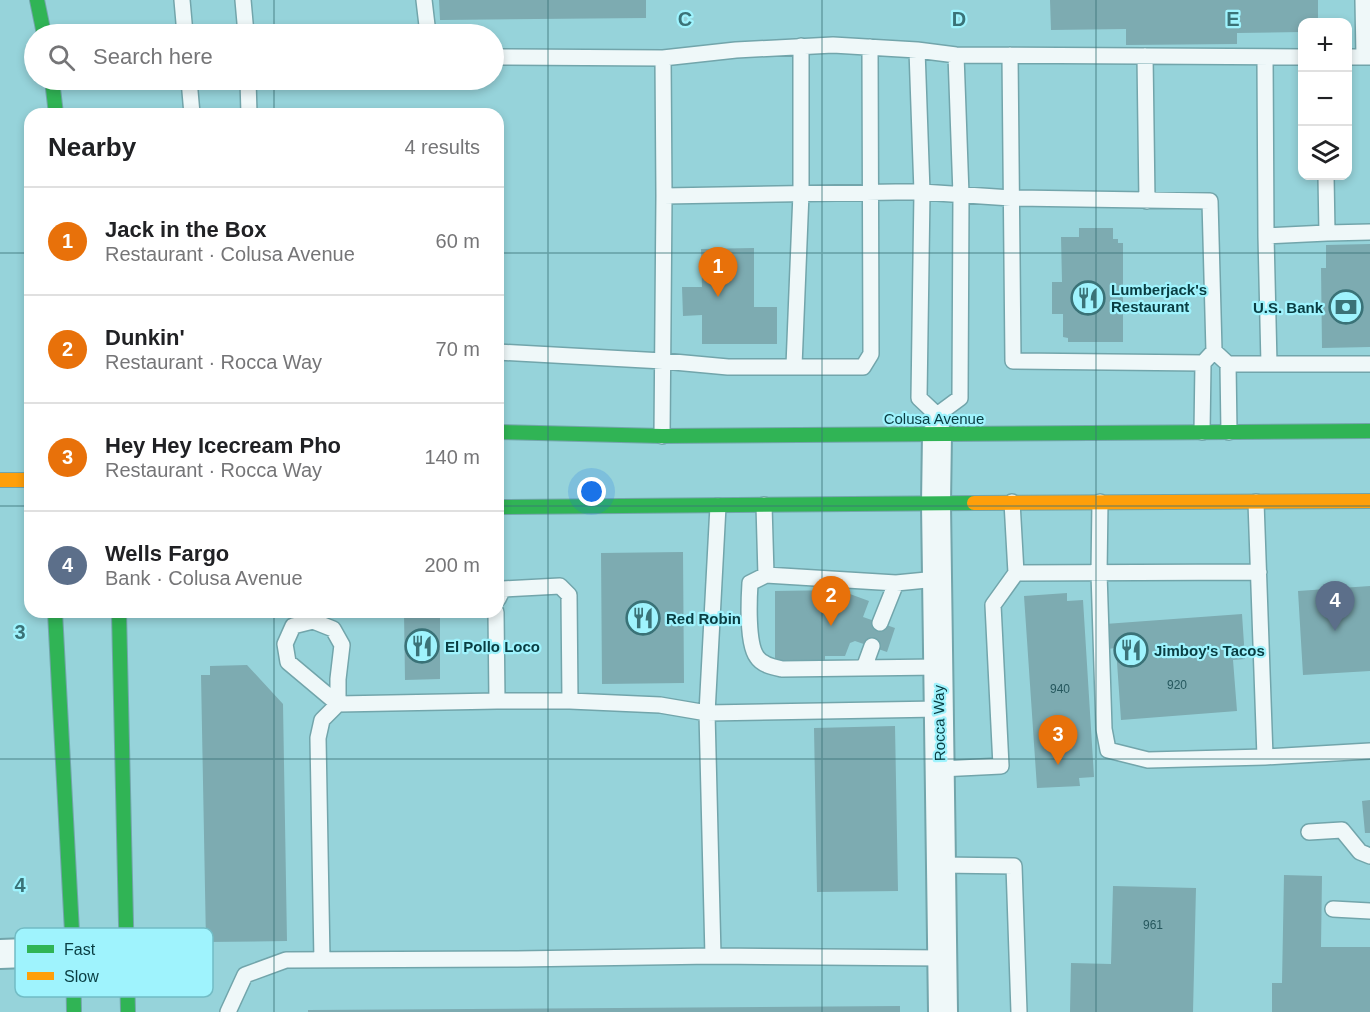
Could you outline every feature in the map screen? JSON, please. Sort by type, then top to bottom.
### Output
[{"type":"highway","points":[[38,0],[42,24]]},
{"type":"highway","points":[[53,90],[56,108]]},
{"type":"highway","name":"Colusa Avenue","points":[[504,432],[662,436],[937,424],[1202,432],[1370,431]]},
{"type":"highway","points":[[0,480],[24,480]]},
{"type":"highway","points":[[504,507],[1370,501]]},
{"type":"highway","points":[[55,618],[72,928]]},
{"type":"highway","points":[[119,618],[127,928]]},
{"type":"highway","points":[[74,997],[74,1012]]},
{"type":"highway","points":[[129,997],[129,1012]]},
{"type":"street","name":"Rocca Way","points":[[937,424],[936,504],[943,1012]]},
{"type":"street","points":[[0,954],[15,953]]},
{"type":"lane","points":[[182,0],[184,24]]},
{"type":"lane","points":[[243,0],[245,24]]},
{"type":"lane","points":[[423,0],[427,24]]},
{"type":"lane","points":[[1363,0],[1367,57]]},
{"type":"lane","points":[[504,57],[663,58],[736,50],[832,45],[917,50],[956,55],[1298,57]]},
{"type":"lane","points":[[794,366],[801,193],[801,46]]},
{"type":"lane","points":[[504,352],[728,367],[863,367],[871,354],[870,47]]},
{"type":"lane","points":[[917,50],[922,192],[919,398],[937,424],[960,398],[961,195],[956,55]]},
{"type":"lane","points":[[1010,56],[1013,361],[1203,363]]},
{"type":"lane","points":[[1145,56],[1147,201]]},
{"type":"lane","points":[[1265,57],[1269,364]]},
{"type":"lane","points":[[662,436],[663,58]]},
{"type":"lane","points":[[190,90],[191,108]]},
{"type":"lane","points":[[248,90],[249,108]]},
{"type":"lane","points":[[1326,180],[1327,233]]},
{"type":"lane","points":[[664,196],[922,192],[1011,198],[1210,201],[1214,351],[1203,363],[1202,432]]},
{"type":"lane","points":[[1266,236],[1370,232]]},
{"type":"lane","points":[[1214,351],[1228,364],[1370,364]]},
{"type":"lane","points":[[1228,364],[1229,432]]},
{"type":"lane","points":[[1256,501],[1265,757]]},
{"type":"lane","points":[[940,769],[1001,765],[993,605],[1016,573],[1012,502]]},
{"type":"lane","points":[[1100,502],[1099,573],[1104,729],[1108,750],[1148,760],[1370,751]]},
{"type":"lane","points":[[764,505],[766,575]]},
{"type":"lane","points":[[713,956],[707,713],[718,506]]},
{"type":"lane","points":[[1016,573],[1259,572]]},
{"type":"lane","points":[[937,579],[896,583],[766,575],[750,583],[749,600],[751,643],[756,657],[771,667],[782,669],[939,668]]},
{"type":"lane","points":[[880,623],[896,583]]},
{"type":"lane","points":[[504,589],[560,586],[568,595],[570,701]]},
{"type":"lane","points":[[496,618],[496,701]]},
{"type":"lane","points":[[322,960],[318,738],[322,720],[338,704],[342,645],[333,629],[313,621],[293,626],[285,644],[288,662],[338,704],[570,701],[660,705],[707,713],[939,709]]},
{"type":"lane","points":[[864,668],[872,646]]},
{"type":"lane","points":[[1309,832],[1342,830],[1360,852],[1370,856]]},
{"type":"lane","points":[[941,865],[1014,866],[1019,1012]]},
{"type":"lane","points":[[1333,909],[1370,911]]},
{"type":"lane","points":[[228,1012],[245,975],[286,960],[713,956],[942,958]]},
{"type":"building","points":[[439,0],[646,0],[646,18],[440,20]]},
{"type":"building","points":[[1050,0],[1318,0],[1318,18],[1298,18],[1298,32],[1237,33],[1237,44],[1126,45],[1126,29],[1051,30]]},
{"type":"building","name":"Lumberjack's Restaurant","points":[[1079,228],[1113,228],[1113,239],[1118,239],[1118,243],[1123,243],[1123,342],[1068,342],[1068,338],[1063,337],[1063,314],[1052,314],[1052,282],[1062,282],[1061,237],[1079,237]]},
{"type":"building","name":"U.S. Bank","points":[[1370,244],[1370,347],[1322,348],[1321,268],[1326,268],[1326,245]]},
{"type":"building","points":[[754,248],[754,307],[777,307],[777,344],[702,344],[702,315],[683,316],[682,287],[702,287],[701,249]]},
{"type":"building","name":"Red Robin","points":[[683,552],[684,683],[602,684],[601,553]]},
{"type":"building","points":[[1370,586],[1370,671],[1303,675],[1298,591]]},
{"type":"building","points":[[839,590],[869,601],[863,617],[895,628],[887,652],[855,641],[850,643],[845,656],[825,656],[825,660],[775,661],[775,591]]},
{"type":"building","points":[[1067,593],[1067,601],[1083,600],[1094,777],[1079,778],[1080,786],[1037,788],[1024,596]]},
{"type":"building","points":[[1242,614],[1245,659],[1233,660],[1237,711],[1121,720],[1116,648],[1107,649],[1105,624]]},
{"type":"building","name":"El Pollo Loco","points":[[404,618],[440,618],[440,679],[405,680]]},
{"type":"building","points":[[247,665],[283,704],[287,941],[213,942],[213,928],[206,928],[201,675],[210,675],[210,666]]},
{"type":"building","points":[[895,726],[898,891],[817,892],[814,728]]},
{"type":"building","points":[[1370,800],[1370,833],[1365,833],[1362,801]]},
{"type":"building","points":[[1284,875],[1322,876],[1321,947],[1370,947],[1370,1012],[1272,1012],[1272,983],[1282,983]]},
{"type":"building","points":[[1113,886],[1196,888],[1193,1012],[1070,1012],[1071,963],[1111,964]]},
{"type":"building","points":[[900,1006],[900,1012],[308,1012],[308,1010]]},
{"type":"traffic: fast","points":[[37,0],[42,24]]},
{"type":"traffic: fast","points":[[53,90],[55,108]]},
{"type":"traffic: fast","points":[[504,432],[662,436],[1370,431]]},
{"type":"traffic: fast","points":[[504,507],[974,503]]},
{"type":"traffic: fast","points":[[55,618],[72,928]]},
{"type":"traffic: fast","points":[[119,618],[126,928]]},
{"type":"traffic: fast","points":[[74,997],[74,1012]]},
{"type":"traffic: fast","points":[[128,997],[128,1012]]},
{"type":"traffic: slow","points":[[0,480],[24,480]]},
{"type":"traffic: slow","points":[[974,503],[1370,501]]},
{"type":"place","name":"Jack in the Box","points":[[718,297]]},
{"type":"place","name":"Lumberjack's Restaurant","points":[[1088,298]]},
{"type":"place","name":"U.S. Bank","points":[[1346,307]]},
{"type":"place","name":"Red Robin","points":[[643,618]]},
{"type":"place","name":"Dunkin'","points":[[831,626]]},
{"type":"place","name":"Wells Fargo","points":[[1335,631]]},
{"type":"place","name":"El Pollo Loco","points":[[422,646]]},
{"type":"place","name":"Jimboy's Tacos","points":[[1131,650]]},
{"type":"place","name":"Hey Hey Icecream Pho","points":[[1058,765]]}]
